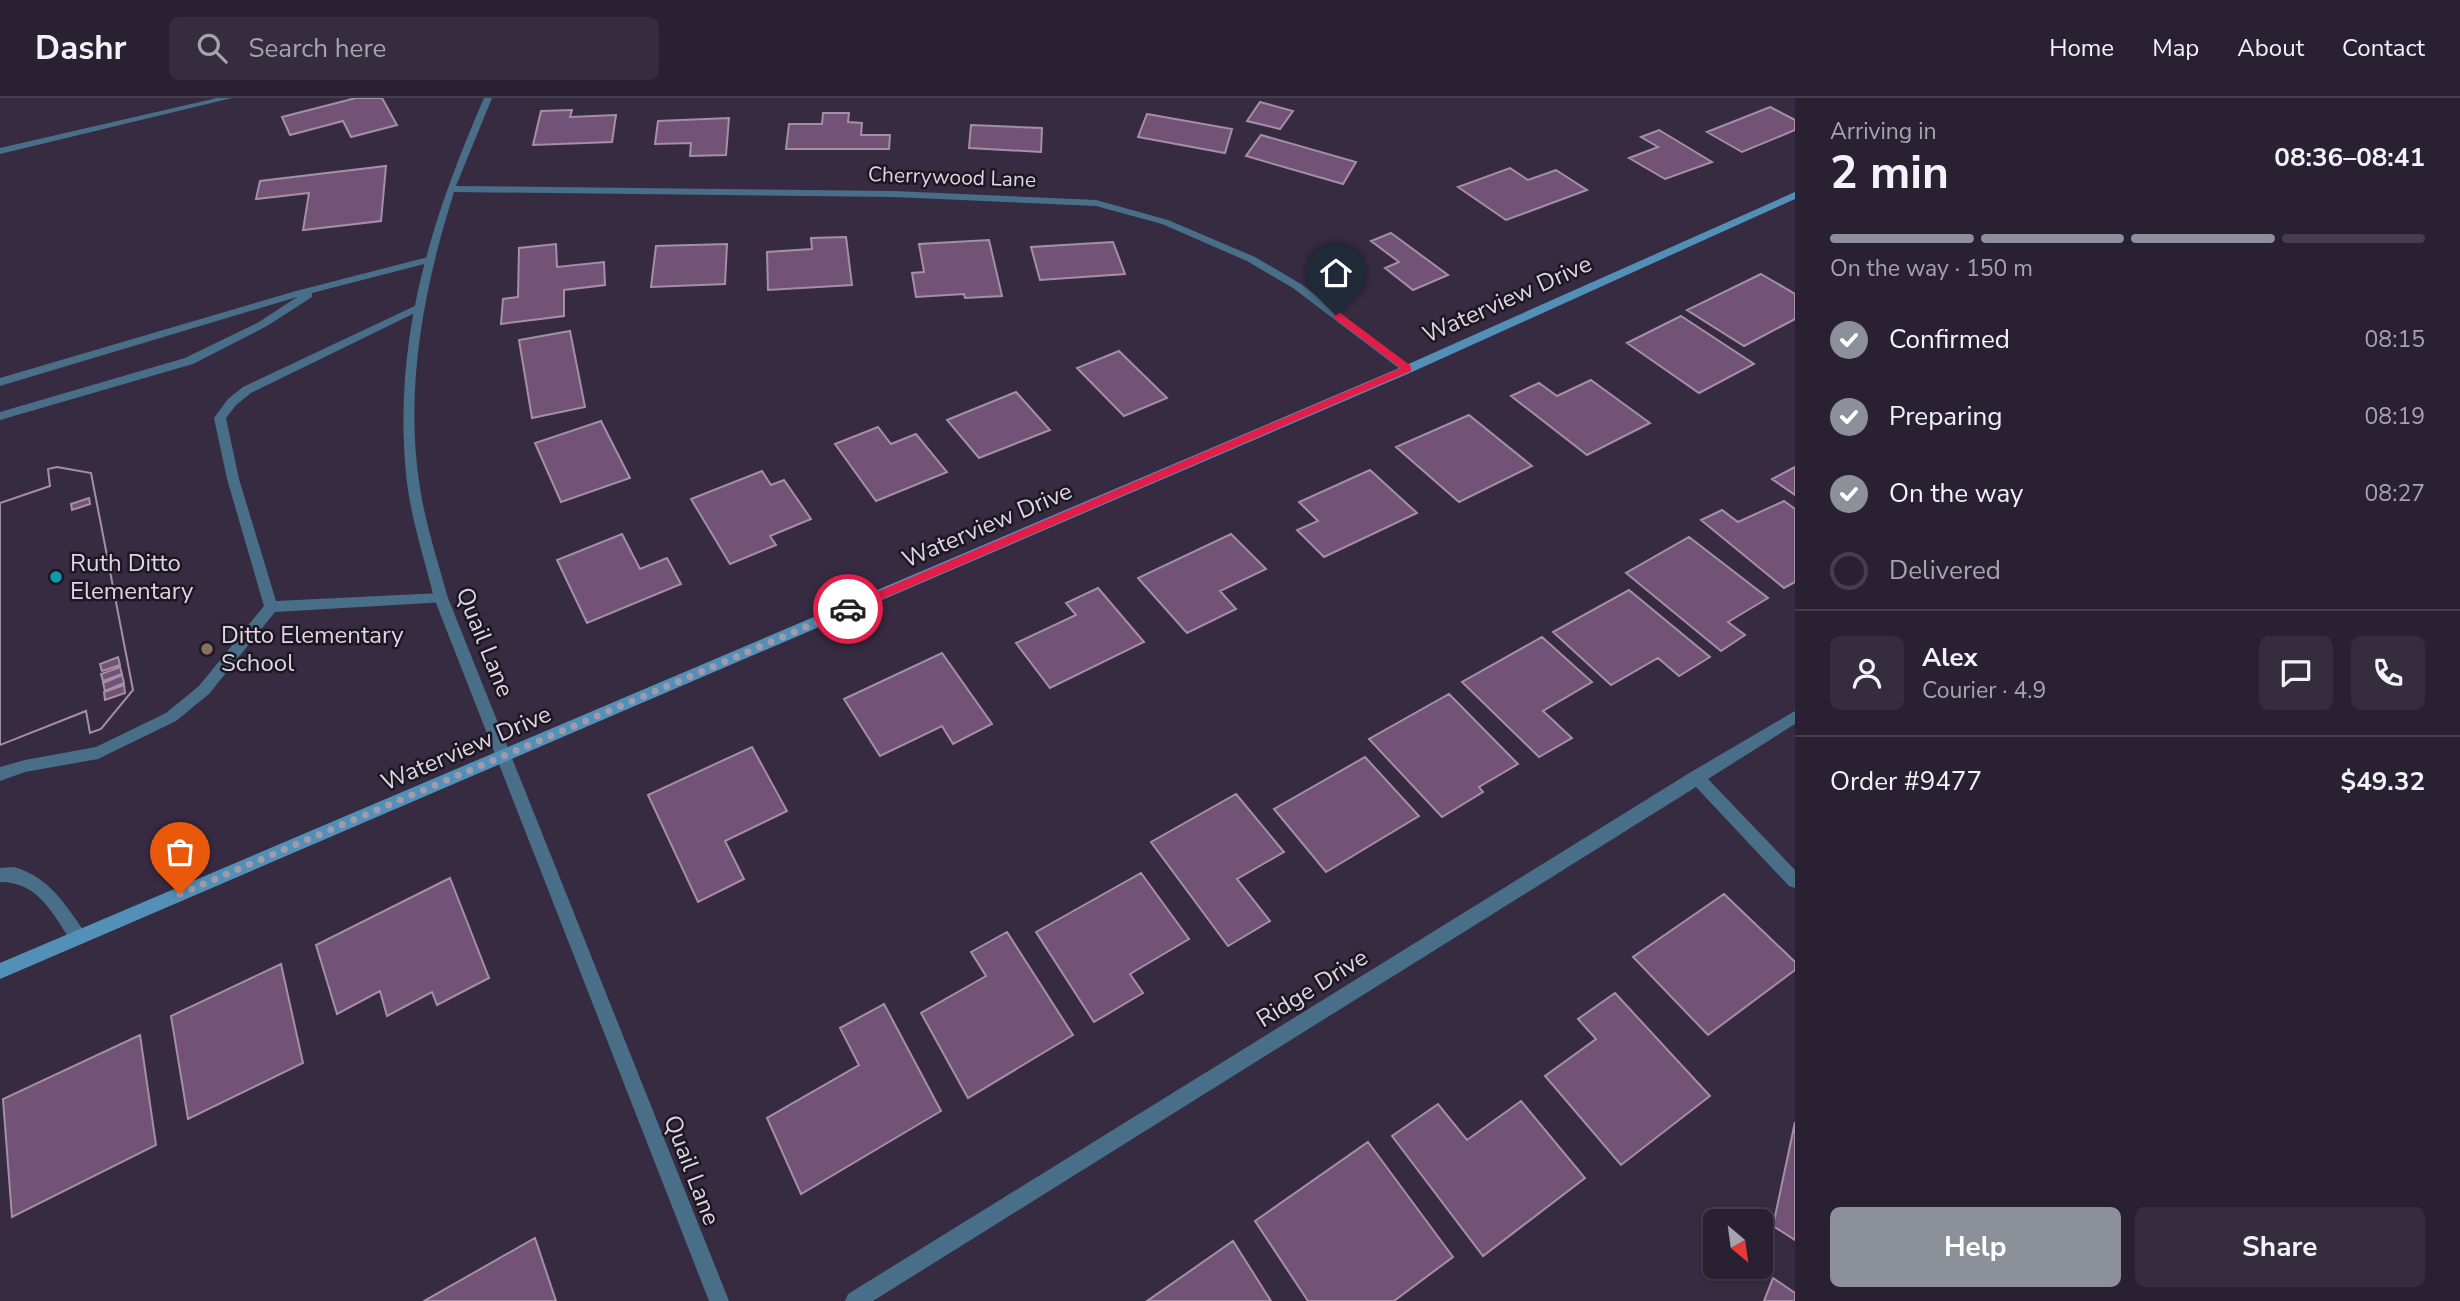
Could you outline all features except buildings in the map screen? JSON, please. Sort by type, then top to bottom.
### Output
[{"type":"street","points":[[0,150],[228,98]]},
{"type":"street","name":"Quail Lane","points":[[488,98],[450,189],[428,260],[419,307],[410,397],[412,476],[441,598],[719,1301]]},
{"type":"street","name":"Cherrywood Lane","points":[[450,189],[894,194],[1096,203],[1165,222],[1251,259],[1297,286],[1408,369]]},
{"type":"street","name":"Waterview Drive","points":[[0,971],[1408,369],[1795,194]]},
{"type":"street","points":[[0,382],[315,290],[428,260]]},
{"type":"street","points":[[0,416],[188,361],[263,324],[315,290]]},
{"type":"street","points":[[271,607],[233,479],[220,418],[232,402],[247,390],[419,307]]},
{"type":"street","points":[[0,774],[25,766],[98,753],[172,717],[204,690],[271,607],[441,598]]},
{"type":"street","name":"Ridge Drive","points":[[855,1301],[1795,716]]},
{"type":"street","points":[[1696,778],[1795,881]]},
{"type":"street","points":[[0,875],[14,873],[40,884],[78,937]]},
{"type":"way so far","points":[[180,894],[848,609]]},
{"type":"place","name":"Ruth Ditto Elementary","points":[[56,577]]},
{"type":"place","name":"Ditto Elementary School","points":[[207,649]]},
{"type":"route","points":[[848,609],[1408,369],[1336,315]]}]
